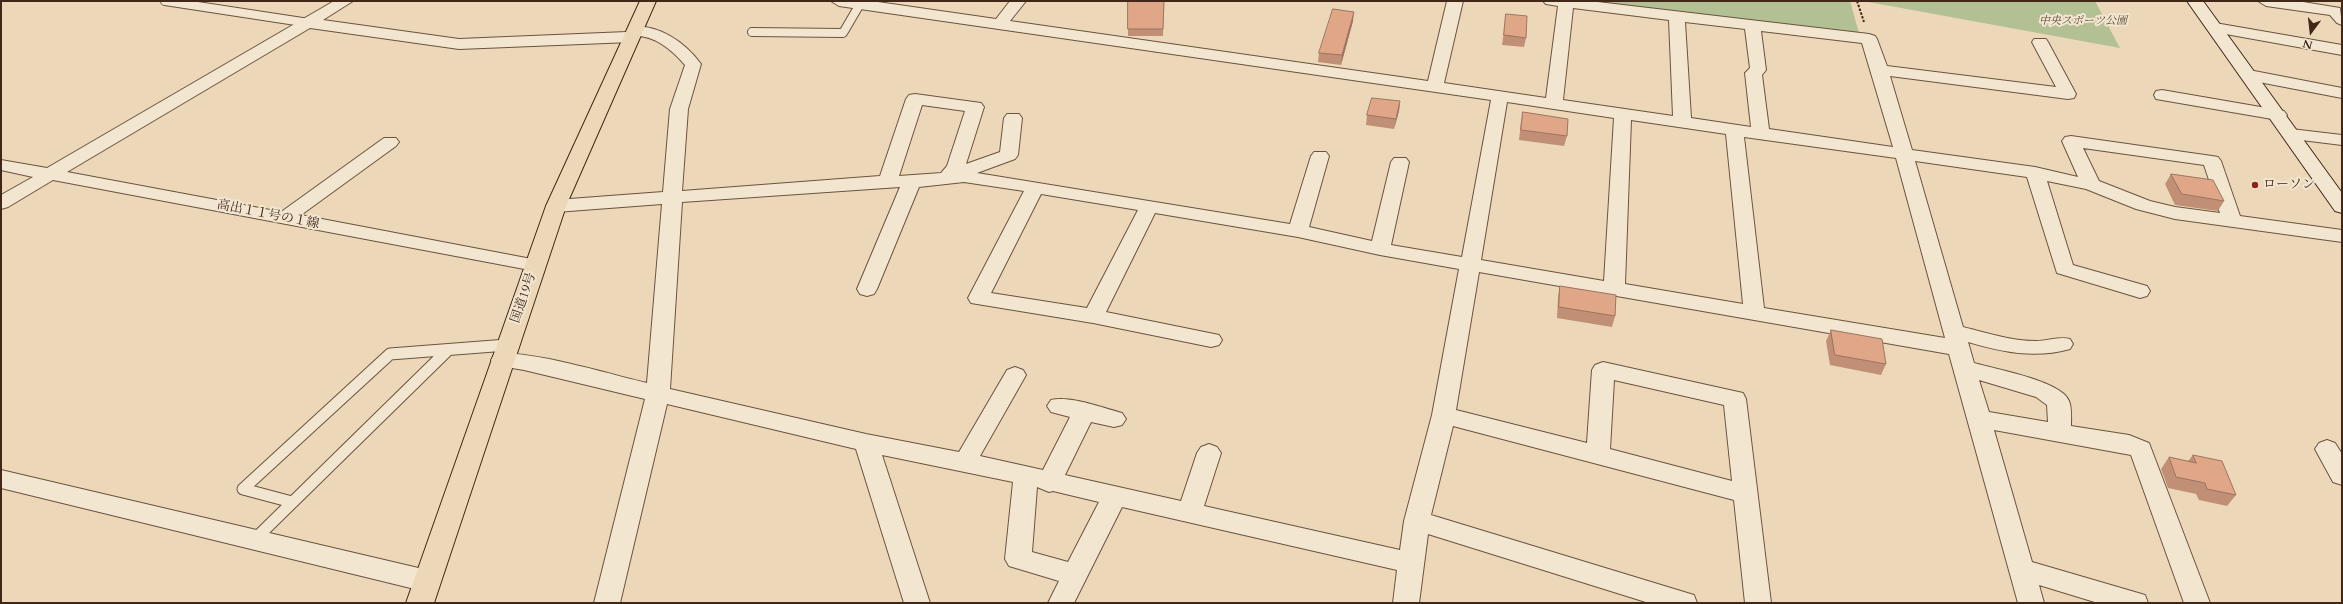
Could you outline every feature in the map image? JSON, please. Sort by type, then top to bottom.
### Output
[{"type":"highway","name":"国道19号","points":[[423,592],[556,206],[648,1]]},
{"type":"street","points":[[1,204],[49,174],[345,1]]},
{"type":"street","points":[[839,1],[2035,173],[2092,185],[2143,205],[2175,213],[2342,236]]},
{"type":"street","points":[[1000,24],[1018,1]]},
{"type":"street","points":[[1435,87],[1455,1]]},
{"type":"street","points":[[2195,1],[2278,115],[2342,207]]},
{"type":"street","points":[[2266,1],[2339,16]]},
{"type":"street","points":[[1554,104],[1559,2],[1869,39],[1880,70],[1978,419],[2023,570],[2031,603]]},
{"type":"street","points":[[1677,16],[1682,122]]},
{"type":"street","points":[[309,23],[459,44],[650,32],[680,49],[693,64],[680,109],[672,196],[658,393],[607,603]]},
{"type":"street","points":[[1752,25],[1758,70],[1753,73],[1761,134]]},
{"type":"street","points":[[2215,28],[2342,50]]},
{"type":"street","points":[[1880,70],[2068,94],[2040,42]]},
{"type":"street","points":[[2248,75],[2342,93]]},
{"type":"street","points":[[888,181],[909,93],[975,107],[956,166],[948,177]]},
{"type":"street","points":[[1406,603],[1417,521],[1444,415],[1469,264],[1500,96]]},
{"type":"street","points":[[2162,96],[2278,115]]},
{"type":"street","points":[[1614,288],[1623,114]]},
{"type":"street","points":[[948,177],[1009,155],[1013,118]]},
{"type":"street","points":[[1735,131],[1754,312]]},
{"type":"street","points":[[2291,134],[2342,140]]},
{"type":"street","points":[[2092,185],[2071,141],[2212,161],[2232,221]]},
{"type":"street","points":[[285,218],[390,142]]},
{"type":"street","points":[[1298,231],[1320,156]]},
{"type":"street","points":[[1380,248],[1400,162]]},
{"type":"street","name":"高出１１号の１線","points":[[1,165],[536,265]]},
{"type":"street","points":[[2035,173],[2064,269],[2140,291]]},
{"type":"street","points":[[556,206],[672,196],[888,181],[912,182],[964,176],[1298,231],[1469,264],[1754,312],[1958,349],[2005,345],[2052,348],[2062,344]]},
{"type":"street","points":[[867,289],[912,182]]},
{"type":"street","points":[[1035,188],[978,298],[1093,316],[1211,340]]},
{"type":"street","points":[[1093,316],[1149,207]]},
{"type":"street","points":[[1958,349],[2044,391],[2058,402],[2060,432]]},
{"type":"street","points":[[505,352],[524,362],[866,443],[964,462],[1114,497],[1412,562]]},
{"type":"street","points":[[1598,455],[1603,370],[1735,399],[1744,492],[1758,603]]},
{"type":"street","points":[[964,462],[1015,375]]},
{"type":"street","points":[[1060,406],[1114,419]]},
{"type":"street","points":[[1075,575],[1018,559],[1038,480],[1085,411]]},
{"type":"street","points":[[1444,415],[1744,492]]},
{"type":"street","points":[[1978,419],[2129,444],[2141,449],[2197,603]]},
{"type":"street","points":[[866,443],[917,603]]},
{"type":"street","points":[[2327,449],[2342,476]]},
{"type":"street","points":[[1189,513],[1209,453]]},
{"type":"street","points":[[1,479],[253,541],[423,592]]},
{"type":"street","points":[[1060,603],[1114,497]]},
{"type":"street","points":[[1417,521],[1684,603]]},
{"type":"street","points":[[2023,570],[2135,603]]},
{"type":"lane","points":[[165,1],[309,23]]},
{"type":"lane","points":[[752,32],[843,33],[860,4]]},
{"type":"lane","points":[[292,502],[243,489],[390,354],[448,350],[505,352]]},
{"type":"lane","points":[[253,541],[448,350]]},
{"type":"green space","points":[[1566,1],[1850,1],[1859,33]]},
{"type":"green space","name":"中央スポーツ公園","points":[[1863,1],[2095,1],[2120,48]]},
{"type":"building","points":[[1128,1],[1164,1],[1163,29],[1128,29]]},
{"type":"building","points":[[1333,9],[1354,12],[1342,55],[1319,53]]},
{"type":"building","points":[[1506,14],[1527,16],[1526,38],[1504,35]]},
{"type":"building","points":[[1372,98],[1400,101],[1396,119],[1367,115]]},
{"type":"building","points":[[1523,112],[1568,119],[1567,136],[1521,130]]},
{"type":"building","points":[[2171,174],[2213,180],[2224,201],[2182,194]]},
{"type":"building","points":[[1560,286],[1616,295],[1615,316],[1559,307]]},
{"type":"building","points":[[1831,330],[1882,339],[1886,364],[1835,355]]},
{"type":"building","points":[[2193,455],[2222,461],[2236,495],[2207,489],[2205,483],[2176,477],[2169,457],[2196,463]]},
{"type":"place","name":"ローソン","points":[[2255,185]]}]
